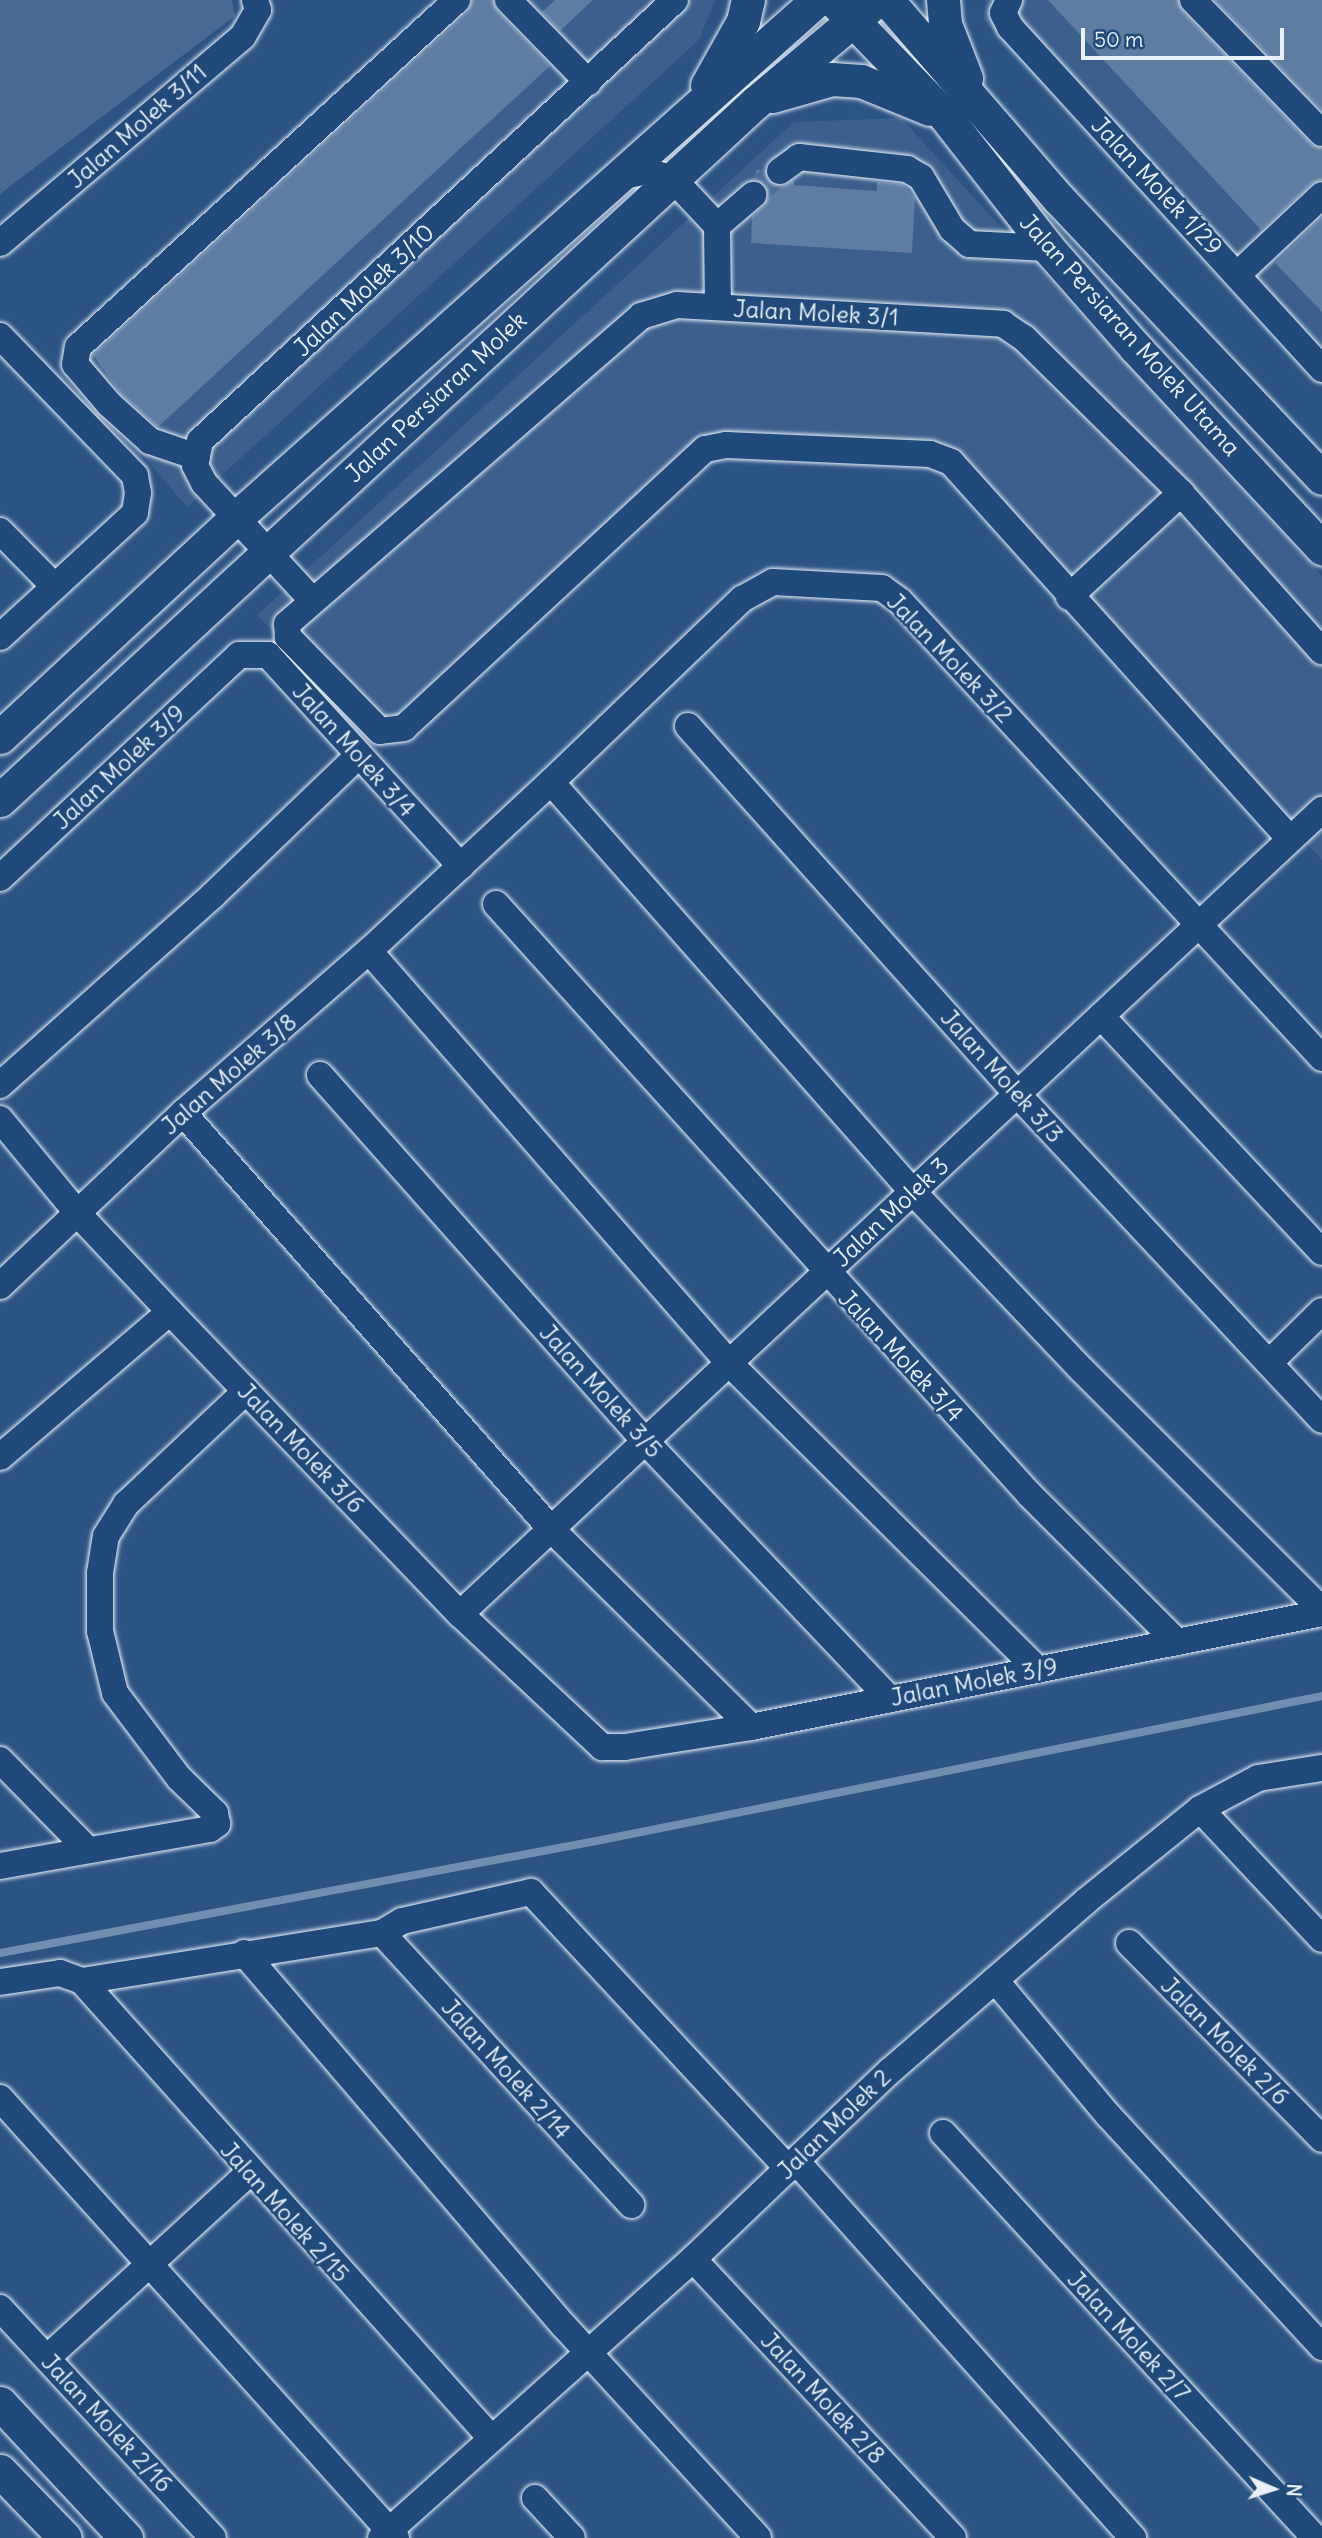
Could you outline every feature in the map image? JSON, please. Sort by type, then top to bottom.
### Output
[{"type":"main road","points":[[690,114],[729,49],[748,0]]},
{"type":"main road","name":"Jalan Persiaran Molek","points":[[0,737],[236,519],[817,0]]},
{"type":"main road","name":"Jalan Persiaran Molek Utama","points":[[887,0],[1059,199],[1322,478]]},
{"type":"main road","points":[[943,0],[945,24],[977,102]]},
{"type":"main road","name":"Jalan Persiaran Molek","points":[[0,800],[756,102],[855,7]]},
{"type":"main road","name":"Jalan Persiaran Molek Utama","points":[[855,7],[945,116],[1048,248],[1322,548]]},
{"type":"main road","points":[[756,102],[797,86],[832,79],[861,81],[945,116]]},
{"type":"main road","points":[[0,2403],[126,2538]]},
{"type":"main road","points":[[0,2471],[65,2538]]},
{"type":"street","name":"Jalan Molek 3/11","points":[[0,243],[243,36],[258,10],[255,0]]},
{"type":"street","points":[[312,600],[204,483],[195,466],[197,457],[150,441],[109,404],[75,364],[78,347],[457,0]]},
{"type":"street","points":[[508,0],[588,82]]},
{"type":"street","name":"Jalan Molek 3/10","points":[[197,457],[200,441],[675,0]]},
{"type":"street","name":"Jalan Molek 1/29","points":[[1009,0],[1003,13],[1010,27],[1322,369]]},
{"type":"street","points":[[1194,0],[1322,133]]},
{"type":"street","points":[[780,172],[799,158],[907,169],[921,177],[952,229],[969,244],[1048,248]]},
{"type":"street","points":[[619,177],[648,171],[673,178],[717,226],[718,307]]},
{"type":"street","points":[[717,226],[754,195]]},
{"type":"street","points":[[1238,274],[1322,195]]},
{"type":"street","name":"Jalan Molek 3/1","points":[[1069,597],[951,462],[930,454],[726,445],[705,450],[404,728],[380,731],[288,638],[287,624],[641,316],[677,305],[1003,324],[1024,338],[1181,493],[1322,651]]},
{"type":"street","points":[[0,336],[135,476],[135,513],[0,637]]},
{"type":"street","points":[[1181,493],[1069,597],[1310,828]]},
{"type":"street","points":[[0,531],[55,587]]},
{"type":"street","name":"Jalan Molek 3/2","points":[[461,866],[742,598],[773,582],[882,588],[900,601],[1322,1058]]},
{"type":"street","name":"Jalan Molek 3/4","points":[[239,655],[268,655],[461,866]]},
{"type":"street","name":"Jalan Molek 3/9","points":[[0,878],[239,655]]},
{"type":"street","name":"Jalan Molek 3/3","points":[[688,726],[1017,1094],[1322,1420]]},
{"type":"street","points":[[0,1085],[213,895],[359,755]]},
{"type":"street","points":[[551,782],[913,1192],[1081,1369],[1322,1611]]},
{"type":"street","name":"Jalan Molek 3","points":[[460,1614],[1199,924],[1310,828]]},
{"type":"street","name":"Jalan Molek 3/8","points":[[0,1286],[79,1215],[183,1113],[369,951],[461,866]]},
{"type":"street","name":"Jalan Molek 3/4","points":[[496,904],[825,1273],[1030,1495],[1177,1642]]},
{"type":"street","points":[[369,951],[729,1363],[1037,1670]]},
{"type":"street","points":[[1101,1016],[1322,1252]]},
{"type":"street","name":"Jalan Molek 3/5","points":[[320,1075],[645,1441],[890,1699]]},
{"type":"street","points":[[183,1113],[551,1529],[751,1727]]},
{"type":"street","name":"Jalan Molek 3/6","points":[[0,1119],[79,1215],[460,1614],[597,1743],[625,1747]]},
{"type":"street","points":[[1269,1363],[1322,1311]]},
{"type":"street","points":[[0,1457],[170,1312]]},
{"type":"street","points":[[0,1866],[210,1829],[217,1824],[215,1813],[179,1778],[115,1693],[100,1631],[100,1573],[106,1536],[126,1504],[246,1391]]},
{"type":"street","name":"Jalan Molek 3/9","points":[[625,1747],[751,1727],[1322,1611]]},
{"type":"street","points":[[0,1760],[88,1850]]},
{"type":"street","name":"Jalan Molek 2","points":[[389,2536],[586,2351],[693,2259],[890,2071],[1200,1809],[1258,1778],[1322,1768]]},
{"type":"street","points":[[1200,1809],[1322,1939]]},
{"type":"street","points":[[0,1982],[60,1972],[82,1981],[382,1933],[402,1921],[531,1892],[792,2165],[1133,2538]]},
{"type":"street","name":"Jalan Molek 2/14","points":[[382,1933],[631,2205]]},
{"type":"street","name":"Jalan Molek 2/6","points":[[1129,1943],[1322,2139]]},
{"type":"street","points":[[244,1953],[586,2351],[758,2538]]},
{"type":"street","points":[[995,1980],[1108,2115],[1322,2347]]},
{"type":"street","name":"Jalan Molek 2/15","points":[[82,1981],[249,2173],[491,2438]]},
{"type":"street","points":[[0,2098],[389,2536]]},
{"type":"street","name":"Jalan Molek 2/7","points":[[943,2133],[1315,2538]]},
{"type":"street","points":[[47,2358],[249,2173]]},
{"type":"street","name":"Jalan Molek 2/8","points":[[693,2259],[953,2538]]},
{"type":"street","name":"Jalan Molek 2/16","points":[[0,2308],[212,2538]]},
{"type":"street","points":[[535,2498],[572,2538]]},
{"type":"shaded area","points":[[0,0],[232,0],[235,16],[0,194]]},
{"type":"shaded area","points":[[443,0],[715,0],[699,40],[187,507],[64,362]]},
{"type":"shaded area","points":[[986,0],[1322,0],[1322,385],[983,19]]},
{"type":"shaded area","points":[[901,118],[1322,576],[1322,860],[946,454],[708,451],[383,743],[257,615],[794,122]]},
{"type":"building","points":[[472,0],[493,0],[497,11],[550,66],[158,427],[120,393],[93,355],[468,12]]},
{"type":"building","points":[[555,0],[593,0],[560,31],[542,12]]},
{"type":"building","points":[[1048,0],[1178,0],[1182,11],[1311,144],[1322,148],[1322,180],[1311,184],[1261,230]]},
{"type":"building","points":[[1215,0],[1322,0],[1322,110]]},
{"type":"building","points":[[756,170],[765,170],[768,181],[781,187],[794,180],[794,185],[877,191],[877,182],[902,184],[915,198],[912,253],[751,243],[752,216],[764,206],[769,193],[755,180]]},
{"type":"building","points":[[1322,217],[1322,312],[1275,263]]},
{"type":"waterway","points":[[0,1953],[591,1842],[1322,1696]]},
{"type":"tunnel","points":[[753,195],[780,171]]}]
